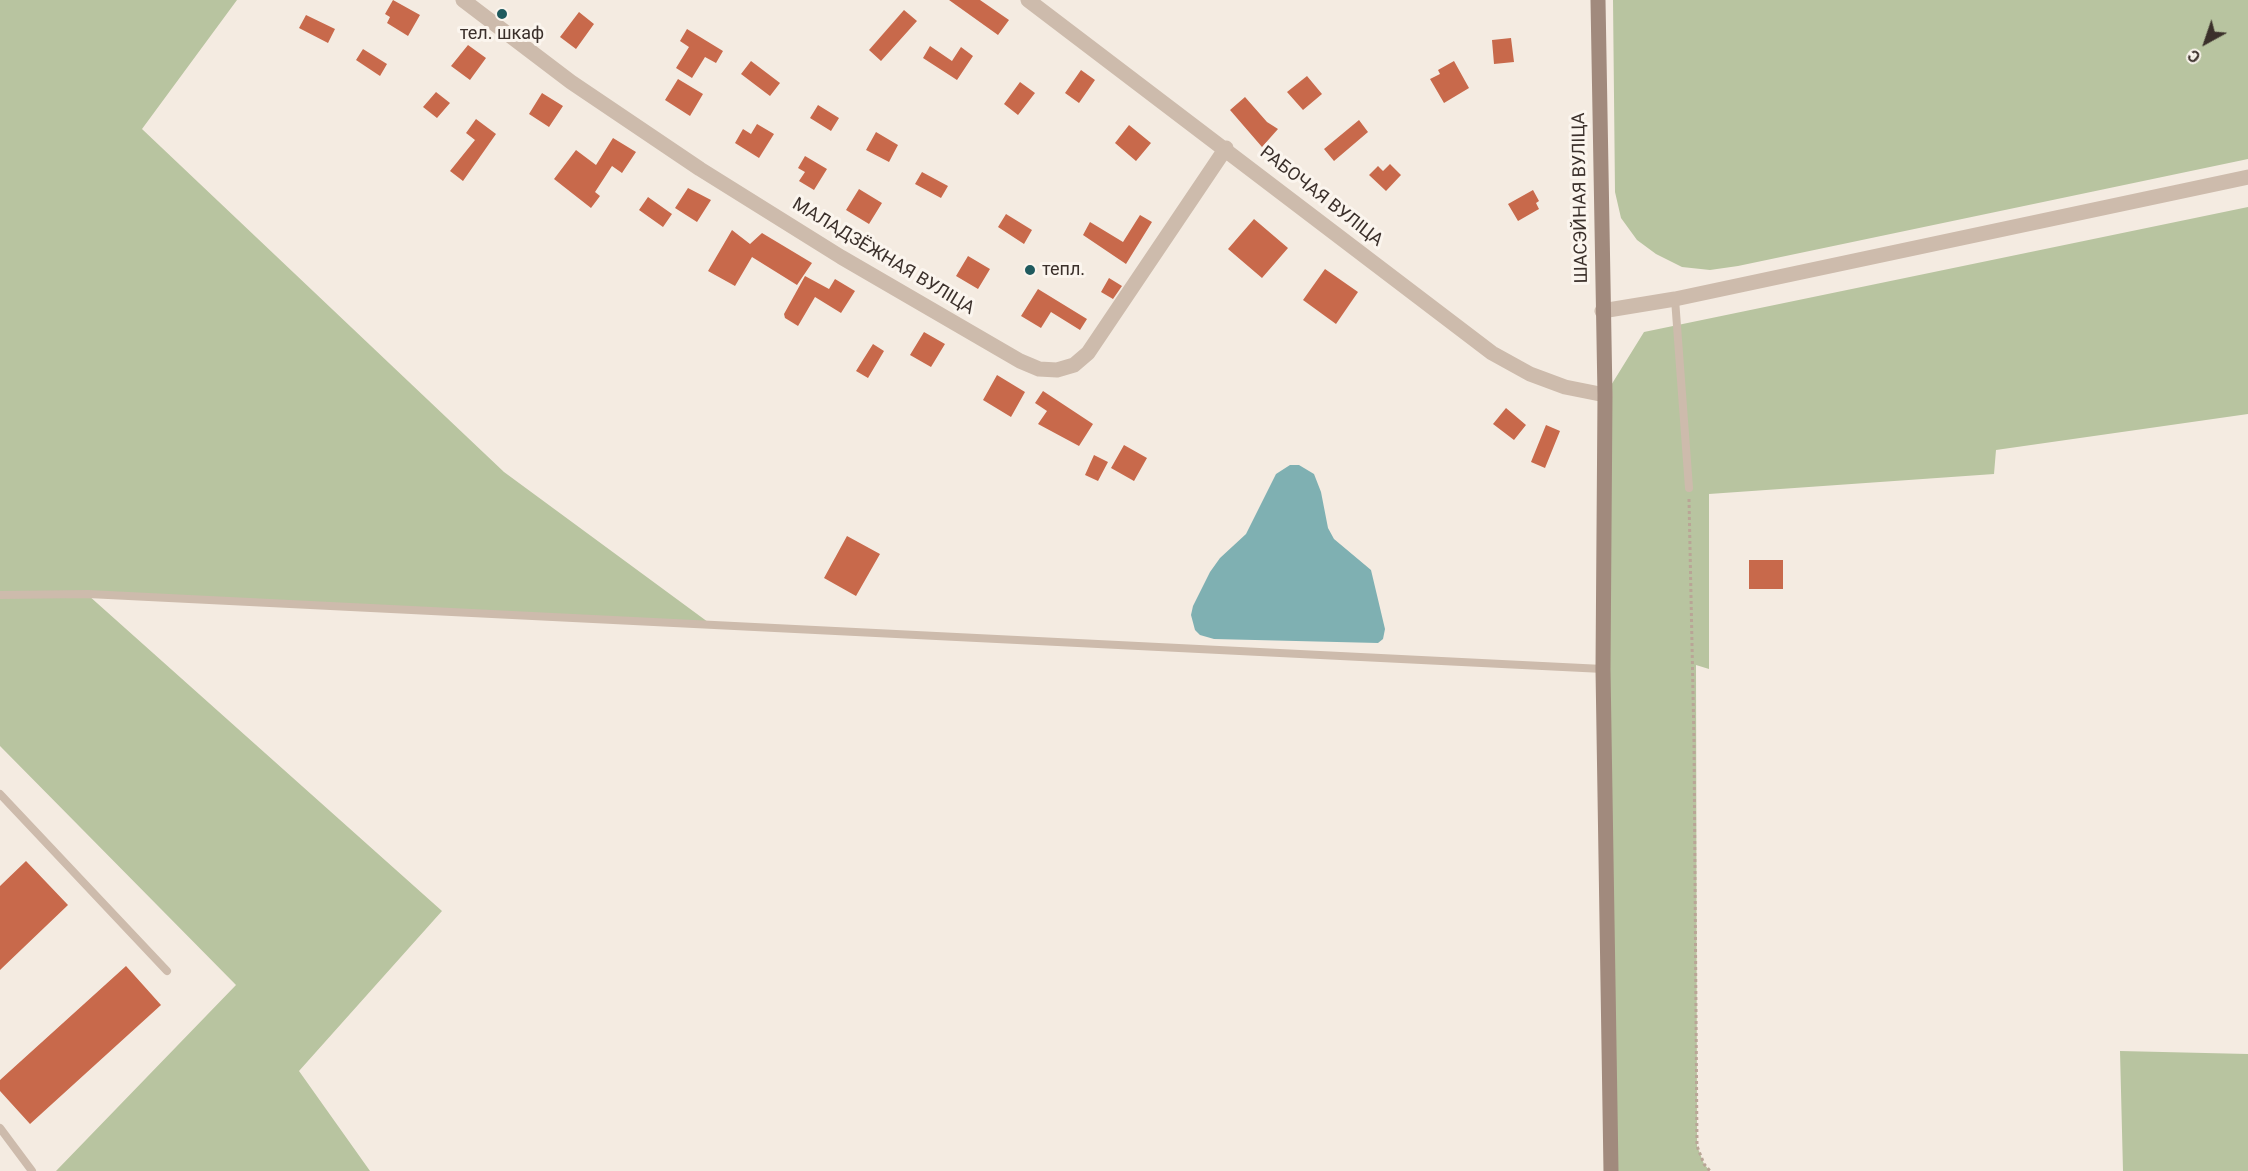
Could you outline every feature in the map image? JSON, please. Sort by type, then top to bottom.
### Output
[{"type":"main road","name":"ШАСЭЙНАЯ ВУЛІЦА","points":[[1598,0],[1605,395],[1603,669],[1611,1171]]},
{"type":"street","name":"МАЛАДЗЁЖНАЯ ВУЛІЦА","points":[[463,0],[579,88],[730,188],[842,257],[1039,369],[1057,370],[1074,365],[1088,353],[1226,148]]},
{"type":"street","name":"РАБОЧАЯ ВУЛІЦА","points":[[1028,0],[1226,148],[1492,353],[1548,380],[1605,395]]},
{"type":"street","points":[[1602,311],[1675,299],[2248,177]]},
{"type":"lane","points":[[1675,299],[1689,488]]},
{"type":"lane","points":[[0,595],[99,595],[1603,669]]},
{"type":"lane","points":[[0,794],[167,971]]},
{"type":"lane","points":[[0,1128],[32,1171]]},
{"type":"path","points":[[1689,488],[1697,1146],[1704,1164],[1710,1171]]},
{"type":"green space","points":[[0,0],[237,0],[142,129],[504,472],[712,625],[88,595],[442,911],[299,1071],[370,1171],[56,1171],[236,985],[0,746]]},
{"type":"green space","points":[[1613,0],[2248,0],[2248,159],[1738,266],[1710,270],[1682,267],[1656,254],[1637,240],[1621,218],[1615,192]]},
{"type":"green space","points":[[2248,207],[2248,414],[1996,450],[1994,474],[1709,494],[1709,669],[1696,665],[1697,1146],[1704,1164],[1710,1171],[1611,1171],[1605,395],[1644,332]]},
{"type":"green space","points":[[2120,1051],[2248,1054],[2248,1171],[2123,1171]]},
{"type":"water","points":[[1290,465],[1299,465],[1314,474],[1321,492],[1328,528],[1334,539],[1371,570],[1385,629],[1383,639],[1378,643],[1214,639],[1200,635],[1195,630],[1191,615],[1193,606],[1210,572],[1220,558],[1246,534],[1276,474]]},
{"type":"building","points":[[393,0],[420,15],[408,36],[387,23],[390,17],[385,14]]},
{"type":"building","points":[[949,0],[980,0],[1009,20],[998,35]]},
{"type":"building","points":[[904,10],[917,21],[881,61],[869,50]]},
{"type":"building","points":[[579,12],[594,24],[576,49],[560,37]]},
{"type":"building","points":[[306,15],[335,29],[328,43],[299,28]]},
{"type":"building","points":[[687,29],[723,51],[716,63],[705,57],[692,78],[676,68],[689,47],[680,41]]},
{"type":"building","points":[[1511,38],[1514,62],[1494,64],[1492,40]]},
{"type":"building","points":[[468,45],[486,58],[470,80],[451,66]]},
{"type":"building","points":[[930,46],[952,61],[961,47],[973,56],[957,80],[923,58]]},
{"type":"building","points":[[363,49],[387,64],[380,76],[356,60]]},
{"type":"building","points":[[751,61],[780,83],[770,96],[741,74]]},
{"type":"building","points":[[1454,61],[1469,88],[1444,103],[1430,79],[1440,74],[1438,70]]},
{"type":"building","points":[[1081,70],[1095,80],[1079,103],[1065,93]]},
{"type":"building","points":[[1307,76],[1322,94],[1303,110],[1287,92]]},
{"type":"building","points":[[678,79],[703,94],[690,116],[665,100]]},
{"type":"building","points":[[1020,82],[1035,93],[1018,115],[1004,104]]},
{"type":"building","points":[[436,92],[450,103],[437,118],[423,107]]},
{"type":"building","points":[[542,93],[563,106],[549,127],[529,114]]},
{"type":"building","points":[[1245,97],[1267,122],[1278,129],[1262,147],[1230,110]]},
{"type":"building","points":[[818,105],[839,118],[831,131],[810,118]]},
{"type":"building","points":[[476,119],[496,134],[463,181],[450,171],[475,140],[466,133]]},
{"type":"building","points":[[1359,120],[1368,132],[1334,161],[1324,149]]},
{"type":"building","points":[[757,124],[774,134],[759,158],[735,143],[743,129],[751,134]]},
{"type":"building","points":[[1129,125],[1151,143],[1136,161],[1115,143]]},
{"type":"building","points":[[876,132],[898,145],[889,162],[866,150]]},
{"type":"building","points":[[613,138],[636,152],[622,173],[612,166],[595,192],[600,196],[591,208],[554,179],[576,150],[596,165]]},
{"type":"building","points":[[805,156],[827,169],[814,190],[799,181],[805,172],[798,168]]},
{"type":"building","points":[[1390,164],[1401,175],[1386,191],[1369,175],[1378,166],[1383,171]]},
{"type":"building","points":[[922,172],[948,186],[941,198],[915,184]]},
{"type":"building","points":[[688,188],[711,200],[697,222],[675,208]]},
{"type":"building","points":[[859,189],[882,203],[869,224],[846,210]]},
{"type":"building","points":[[1533,190],[1539,201],[1536,203],[1539,209],[1518,221],[1508,204]]},
{"type":"building","points":[[648,197],[672,214],[663,227],[639,210]]},
{"type":"building","points":[[1006,214],[1032,230],[1024,244],[998,227]]},
{"type":"building","points":[[1140,215],[1152,222],[1126,264],[1083,235],[1090,222],[1123,242]]},
{"type":"building","points":[[1254,219],[1288,248],[1262,278],[1228,249]]},
{"type":"building","points":[[732,230],[750,244],[762,233],[812,263],[797,285],[752,257],[735,286],[708,271]]},
{"type":"building","points":[[968,256],[990,269],[978,289],[956,276]]},
{"type":"building","points":[[1325,269],[1358,292],[1336,324],[1303,300]]},
{"type":"building","points":[[805,276],[829,289],[835,279],[855,291],[841,313],[815,297],[798,326],[785,318],[784,314]]},
{"type":"building","points":[[1109,278],[1122,286],[1113,299],[1101,292]]},
{"type":"building","points":[[1038,289],[1087,319],[1080,330],[1051,312],[1041,328],[1021,316]]},
{"type":"building","points":[[924,332],[945,344],[931,367],[910,355]]},
{"type":"building","points":[[873,344],[884,351],[868,378],[856,371]]},
{"type":"building","points":[[997,375],[1025,392],[1011,417],[983,400]]},
{"type":"building","points":[[1043,391],[1093,424],[1079,446],[1038,424],[1047,411],[1035,403]]},
{"type":"building","points":[[1506,408],[1526,425],[1514,440],[1493,424]]},
{"type":"building","points":[[1546,425],[1560,431],[1545,468],[1531,462]]},
{"type":"building","points":[[1124,445],[1147,458],[1134,481],[1111,468]]},
{"type":"building","points":[[1094,455],[1108,462],[1098,481],[1085,475]]},
{"type":"building","points":[[847,536],[880,554],[856,596],[824,578]]},
{"type":"building","points":[[1749,560],[1783,560],[1783,589],[1749,589]]},
{"type":"building","points":[[26,861],[68,905],[0,970],[0,886]]},
{"type":"building","points":[[126,966],[161,1005],[30,1124],[0,1091],[0,1080]]},
{"type":"place","name":"тел. шкаф","points":[[502,14]]},
{"type":"place","name":"тепл.","points":[[1030,270]]}]
